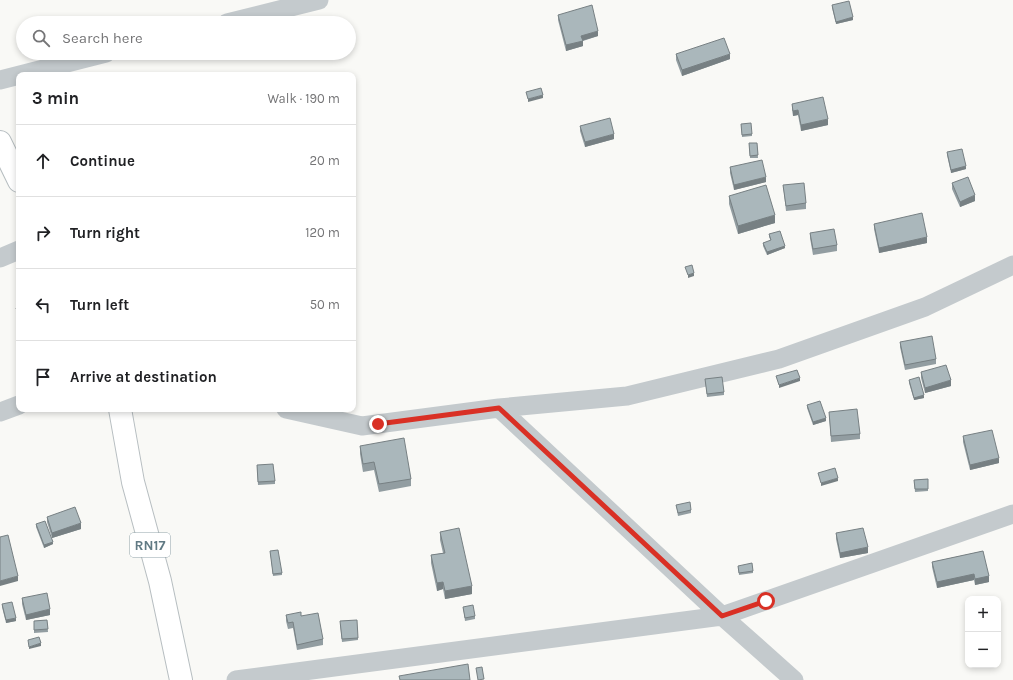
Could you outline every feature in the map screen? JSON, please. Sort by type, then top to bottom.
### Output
[{"type":"main road","points":[[0,142],[16,175]]},
{"type":"main road","name":"RN17","points":[[121,412],[133,482],[160,581],[181,680]]},
{"type":"street","points":[[254,16],[319,0]]},
{"type":"street","points":[[31,72],[79,60]]},
{"type":"street","points":[[0,80],[16,76]]},
{"type":"street","points":[[0,258],[16,251]]},
{"type":"street","points":[[299,412],[362,426],[499,408],[627,396],[779,359],[925,307],[1013,265]]},
{"type":"street","points":[[0,412],[16,406]]},
{"type":"street","points":[[499,408],[722,616],[794,680]]},
{"type":"street","points":[[236,680],[722,616],[1013,514]]},
{"type":"building","points":[[849,1],[853,17],[836,22],[832,5]]},
{"type":"building","points":[[592,5],[598,31],[581,36],[583,41],[566,45],[558,15]]},
{"type":"building","points":[[724,38],[730,54],[682,70],[676,54]]},
{"type":"building","points":[[541,88],[543,95],[528,99],[526,92]]},
{"type":"building","points":[[823,97],[828,119],[801,125],[798,110],[793,111],[792,104]]},
{"type":"building","points":[[610,118],[614,134],[585,142],[580,126]]},
{"type":"building","points":[[751,123],[752,134],[742,135],[741,124]]},
{"type":"building","points":[[749,143],[757,143],[758,155],[750,156]]},
{"type":"building","points":[[962,149],[966,166],[951,170],[947,152]]},
{"type":"building","points":[[762,160],[766,177],[734,185],[730,167]]},
{"type":"building","points":[[968,177],[975,195],[960,202],[952,183]]},
{"type":"building","points":[[804,183],[806,203],[786,206],[783,185]]},
{"type":"building","points":[[766,185],[775,215],[738,226],[729,196]]},
{"type":"building","points":[[922,213],[927,237],[879,248],[874,224]]},
{"type":"building","points":[[834,229],[837,245],[813,249],[810,233]]},
{"type":"building","points":[[780,231],[785,246],[767,252],[763,243],[771,240],[769,234]]},
{"type":"building","points":[[692,265],[694,273],[688,275],[685,267]]},
{"type":"building","points":[[932,336],[936,359],[905,365],[900,342]]},
{"type":"building","points":[[946,365],[951,380],[925,388],[921,372]]},
{"type":"building","points":[[797,370],[800,378],[779,385],[776,376]]},
{"type":"building","points":[[722,377],[724,392],[707,394],[705,379]]},
{"type":"building","points":[[919,377],[924,395],[914,398],[909,380]]},
{"type":"building","points":[[820,401],[826,418],[813,422],[807,405]]},
{"type":"building","points":[[857,409],[860,434],[831,436],[829,412]]},
{"type":"building","points":[[992,430],[999,458],[970,465],[963,436]]},
{"type":"building","points":[[404,438],[411,479],[379,484],[374,462],[363,464],[360,446]]},
{"type":"building","points":[[273,464],[275,481],[258,482],[257,465]]},
{"type":"building","points":[[835,468],[838,478],[821,483],[818,473]]},
{"type":"building","points":[[928,479],[928,489],[915,489],[914,480]]},
{"type":"building","points":[[690,502],[691,510],[678,513],[676,505]]},
{"type":"building","points":[[75,507],[81,523],[52,533],[47,517]]},
{"type":"building","points":[[45,521],[53,542],[44,545],[36,524]]},
{"type":"building","points":[[459,528],[472,586],[445,591],[443,582],[437,583],[431,555],[445,553],[440,532]]},
{"type":"building","points":[[863,528],[868,547],[840,553],[836,533]]},
{"type":"building","points":[[8,535],[18,576],[0,581],[0,537]]},
{"type":"building","points":[[278,550],[282,573],[273,574],[270,551]]},
{"type":"building","points":[[983,551],[989,576],[975,579],[974,574],[937,582],[932,562]]},
{"type":"building","points":[[752,563],[753,571],[739,573],[738,566]]},
{"type":"building","points":[[47,593],[50,609],[26,615],[22,598]]},
{"type":"building","points":[[12,602],[16,618],[6,620],[2,604]]},
{"type":"building","points":[[473,605],[475,616],[465,618],[463,607]]},
{"type":"building","points":[[301,612],[301,616],[318,613],[323,639],[297,645],[293,622],[288,623],[286,615]]},
{"type":"building","points":[[47,620],[48,629],[34,630],[34,621]]},
{"type":"building","points":[[357,620],[358,638],[342,639],[340,621]]},
{"type":"building","points":[[39,637],[41,643],[29,647],[28,640]]},
{"type":"building","points":[[468,664],[470,680],[400,680],[399,676]]},
{"type":"building","points":[[482,667],[484,679],[478,680],[476,668]]},
{"type":"route","points":[[378,424],[499,408],[722,616],[766,601]]}]
